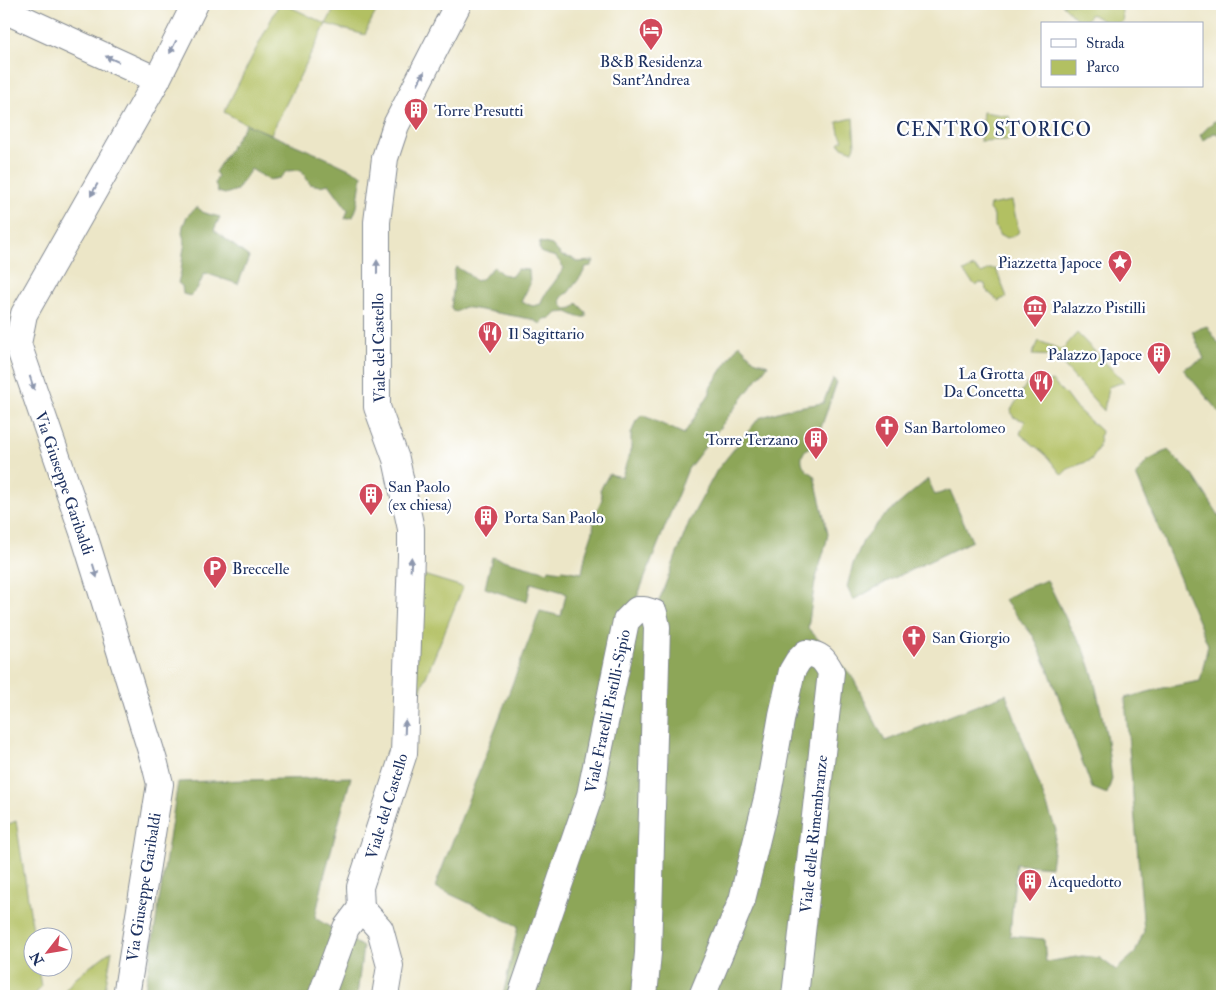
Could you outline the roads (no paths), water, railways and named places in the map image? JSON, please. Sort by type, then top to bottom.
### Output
[{"type":"street","name":"Via Giuseppe Garibaldi","points":[[126,996],[160,784],[85,538],[11,342],[24,314],[156,80],[195,4]]},
{"type":"street","name":"Viale del Castello","points":[[361,908],[360,887],[404,753],[411,556],[411,529],[396,459],[377,407],[377,222],[385,158],[396,124],[458,4]]},
{"type":"street","points":[[4,10],[156,80]]},
{"type":"street","name":"Viale Fratelli Pistilli-Sipio","points":[[521,996],[590,795],[626,621],[637,610],[644,610],[654,614],[657,627],[648,954],[644,996]]},
{"type":"street","name":"Viale delle Rimembranze","points":[[702,996],[742,900],[768,794],[792,670],[806,653],[818,655],[831,672],[795,996]]},
{"type":"street","points":[[321,996],[346,928],[361,908],[380,929],[383,938],[390,966],[385,996]]},
{"type":"place","name":"B&B Residenza Sant'Andrea","points":[[651,51]]},
{"type":"place","name":"Torre Presutti","points":[[416,131]]},
{"type":"place","name":"Piazzetta Japoce","points":[[1120,283]]},
{"type":"place","name":"Palazzo Pistilli","points":[[1035,328]]},
{"type":"place","name":"Il Sagittario","points":[[490,354]]},
{"type":"place","name":"Palazzo Japoce","points":[[1159,375]]},
{"type":"place","name":"La Grotta Da Concetta","points":[[1041,403]]},
{"type":"place","name":"San Bartolomeo","points":[[887,448]]},
{"type":"place","name":"Torre Terzano","points":[[816,460]]},
{"type":"place","name":"San Paolo (ex chiesa)","points":[[371,516]]},
{"type":"place","name":"Porta San Paolo","points":[[486,538]]},
{"type":"place","name":"Breccelle","points":[[215,589]]},
{"type":"place","name":"San Giorgio","points":[[914,658]]},
{"type":"place","name":"Acquedotto","points":[[1030,902]]},
{"type":"district","name":"CENTRO STORICO","points":[[994,129]]}]
